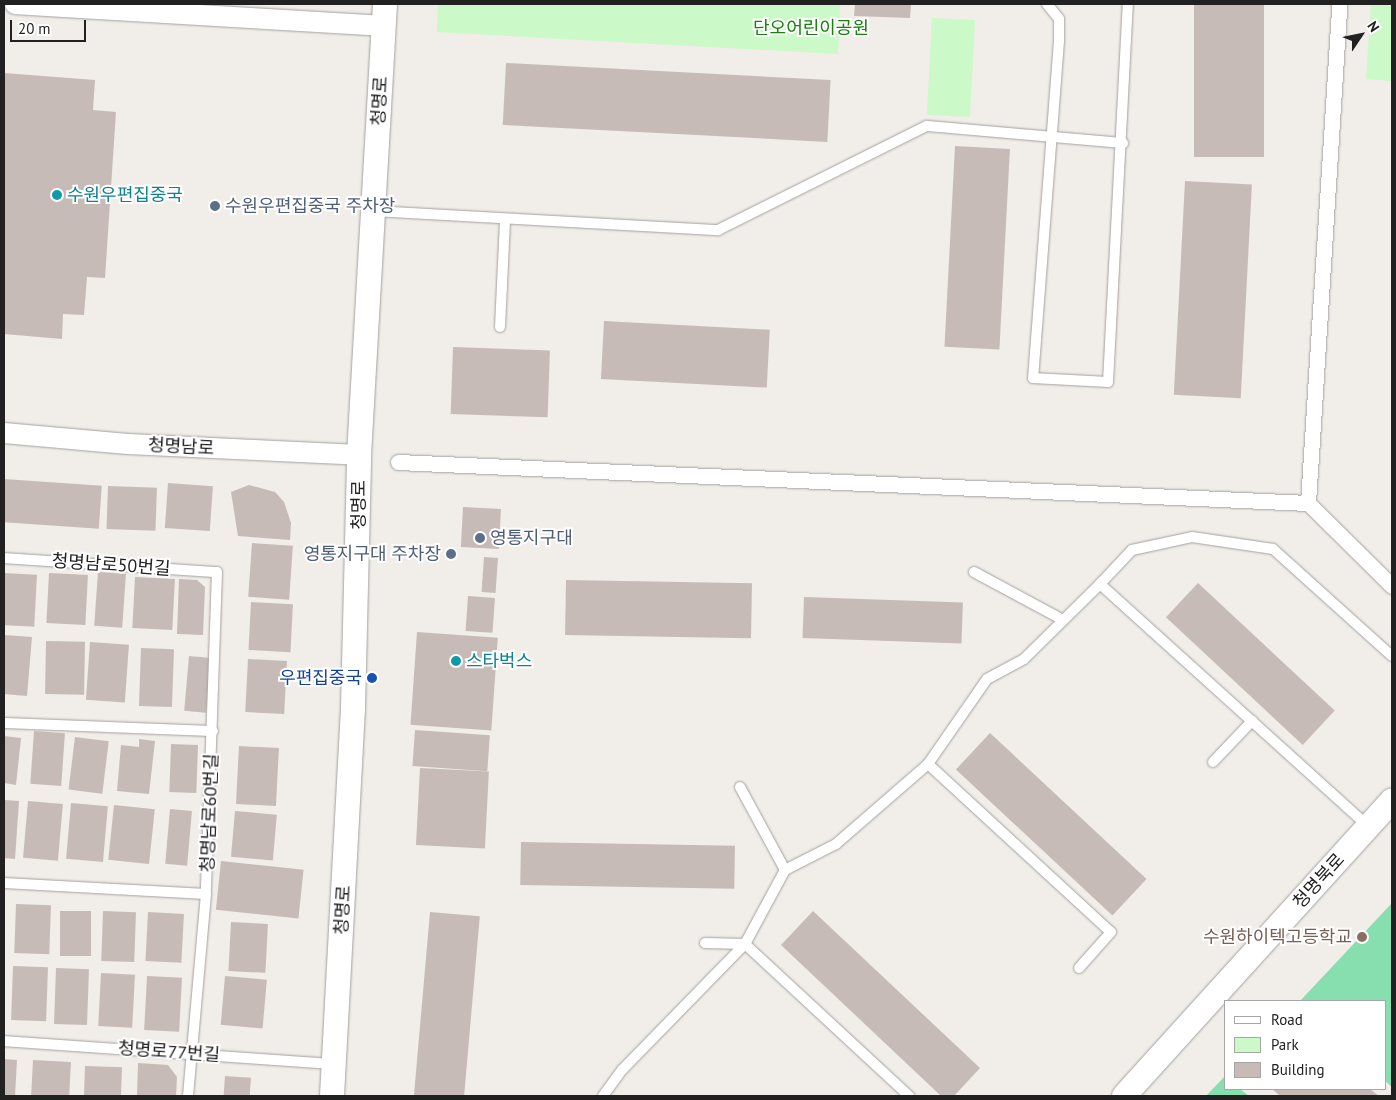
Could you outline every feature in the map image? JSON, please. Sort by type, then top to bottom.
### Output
[{"type":"street","points":[[14,4],[384,15]]},
{"type":"street","points":[[1308,503],[1340,4]]},
{"type":"street","name":"청명로","points":[[332,1096],[353,708],[359,455],[384,15]]},
{"type":"street","name":"청명남로","points":[[4,433],[128,444],[359,455]]},
{"type":"street","points":[[398,462],[1308,503],[1392,586]]},
{"type":"street","name":"청명북로","points":[[1124,1096],[1392,800]]},
{"type":"lane","points":[[1048,4],[1058,19],[1060,41],[1033,378],[1108,382],[1123,143],[1128,4]]},
{"type":"lane","points":[[374,211],[505,220],[718,230],[927,126],[1123,143]]},
{"type":"lane","points":[[500,327],[505,220]]},
{"type":"lane","points":[[602,1096],[622,1070],[745,944],[785,870],[836,844],[928,764],[987,679],[1024,658],[1132,550],[1192,537],[1273,549],[1392,656]]},
{"type":"lane","name":"청명남로50번길","points":[[4,558],[218,572]]},
{"type":"lane","name":"청명남로60번길","points":[[188,1096],[190,1054],[206,894],[218,572]]},
{"type":"lane","points":[[974,572],[1063,620]]},
{"type":"lane","points":[[1100,584],[1368,826]]},
{"type":"lane","points":[[1213,762],[1252,721]]},
{"type":"lane","points":[[4,723],[213,731]]},
{"type":"lane","points":[[928,764],[1111,932],[1079,968]]},
{"type":"lane","points":[[740,787],[785,870]]},
{"type":"lane","points":[[4,883],[206,894]]},
{"type":"lane","points":[[705,943],[745,944],[909,1096]]},
{"type":"lane","name":"청명로77번길","points":[[4,1041],[335,1064]]},
{"type":"green space","name":"단오어린이공원","points":[[438,4],[840,4],[838,54],[437,32]]},
{"type":"green space","points":[[1371,4],[1392,4],[1392,81],[1366,79]]},
{"type":"green space","points":[[932,18],[975,20],[970,117],[927,115]]},
{"type":"green space","points":[[1392,903],[1392,1087],[1386,1082],[1386,1000],[1301,1000]]},
{"type":"green space","points":[[1224,1077],[1224,1090],[1241,1090],[1249,1096],[1206,1096]]},
{"type":"building","points":[[855,4],[911,4],[910,18],[854,16]]},
{"type":"building","points":[[1194,4],[1264,4],[1264,157],[1194,157]]},
{"type":"building","points":[[506,63],[831,80],[827,142],[503,125]]},
{"type":"building","name":"수원우편집중국","points":[[4,73],[95,80],[93,110],[116,112],[105,278],[87,277],[84,315],[63,314],[62,339],[4,334]]},
{"type":"building","points":[[955,146],[1010,149],[999,350],[944,347]]},
{"type":"building","points":[[1185,181],[1252,185],[1241,398],[1174,395]]},
{"type":"building","points":[[604,321],[770,330],[767,388],[601,379]]},
{"type":"building","points":[[453,347],[550,350],[548,417],[451,414]]},
{"type":"building","points":[[4,479],[102,486],[99,529],[4,522]]},
{"type":"building","points":[[168,483],[213,486],[210,531],[165,528]]},
{"type":"building","points":[[249,485],[275,492],[284,502],[291,523],[290,540],[238,536],[231,492]]},
{"type":"building","points":[[108,486],[157,488],[155,531],[106,529]]},
{"type":"building","name":"영통지구대","points":[[463,507],[501,509],[499,549],[461,547]]},
{"type":"building","points":[[252,543],[293,546],[289,600],[248,597]]},
{"type":"building","points":[[484,557],[498,558],[496,593],[482,592]]},
{"type":"building","points":[[98,572],[126,574],[122,628],[94,626]]},
{"type":"building","points":[[4,573],[37,575],[34,627],[4,625]]},
{"type":"building","points":[[49,573],[88,575],[85,625],[46,623]]},
{"type":"building","points":[[135,577],[175,579],[172,630],[132,628]]},
{"type":"building","points":[[179,579],[197,580],[205,587],[203,635],[177,634]]},
{"type":"building","points":[[566,580],[752,583],[751,638],[565,635]]},
{"type":"building","points":[[1198,583],[1335,711],[1303,745],[1166,617]]},
{"type":"building","points":[[468,596],[495,598],[492,633],[466,631]]},
{"type":"building","points":[[804,597],[963,603],[961,644],[803,638]]},
{"type":"building","points":[[251,602],[293,604],[290,652],[248,650]]},
{"type":"building","name":"스타벅스","points":[[417,632],[498,638],[491,730],[411,725]]},
{"type":"building","points":[[4,635],[32,637],[27,696],[4,694]]},
{"type":"building","points":[[46,641],[85,642],[84,695],[45,694]]},
{"type":"building","points":[[90,642],[129,645],[125,703],[86,700]]},
{"type":"building","points":[[141,648],[174,649],[172,707],[139,706]]},
{"type":"building","points":[[189,656],[211,658],[206,713],[184,711]]},
{"type":"building","points":[[248,659],[287,661],[284,714],[245,712]]},
{"type":"building","points":[[415,730],[490,735],[487,771],[412,766]]},
{"type":"building","points":[[34,731],[65,733],[61,786],[30,784]]},
{"type":"building","points":[[990,733],[1147,879],[1112,916],[956,770]]},
{"type":"building","points":[[4,736],[21,738],[16,785],[4,783]]},
{"type":"building","points":[[75,737],[109,741],[102,794],[69,790]]},
{"type":"building","points":[[139,739],[155,741],[149,794],[117,791],[121,745],[139,747]]},
{"type":"building","points":[[171,744],[198,745],[196,793],[169,792]]},
{"type":"building","points":[[239,746],[279,748],[276,806],[236,804]]},
{"type":"building","points":[[420,768],[489,772],[485,849],[416,845]]},
{"type":"building","points":[[4,800],[19,801],[15,859],[4,858]]},
{"type":"building","points":[[28,801],[63,804],[58,861],[23,858]]},
{"type":"building","points":[[71,803],[108,806],[103,862],[66,859]]},
{"type":"building","points":[[114,805],[155,809],[149,864],[108,860]]},
{"type":"building","points":[[170,809],[192,811],[187,866],[165,864]]},
{"type":"building","points":[[235,811],[277,815],[273,860],[231,857]]},
{"type":"building","points":[[521,842],[735,846],[734,889],[520,885]]},
{"type":"building","points":[[221,861],[304,870],[298,918],[216,910]]},
{"type":"building","points":[[16,904],[51,905],[49,954],[14,953]]},
{"type":"building","points":[[60,911],[91,911],[91,956],[60,956]]},
{"type":"building","points":[[103,911],[136,912],[134,962],[101,961]]},
{"type":"building","points":[[813,911],[980,1068],[954,1096],[941,1096],[781,945]]},
{"type":"building","points":[[148,912],[184,914],[181,963],[145,961]]},
{"type":"building","points":[[430,912],[480,916],[464,1096],[414,1095]]},
{"type":"building","points":[[231,922],[268,924],[265,973],[228,971]]},
{"type":"building","points":[[13,966],[48,967],[46,1021],[11,1020]]},
{"type":"building","points":[[56,968],[89,969],[87,1025],[54,1024]]},
{"type":"building","points":[[101,973],[135,975],[132,1028],[98,1026]]},
{"type":"building","points":[[147,976],[182,978],[179,1032],[144,1030]]},
{"type":"building","points":[[225,976],[267,980],[263,1028],[221,1025]]},
{"type":"building","points":[[4,1059],[17,1060],[15,1096],[4,1096]]},
{"type":"building","points":[[33,1060],[71,1062],[69,1096],[31,1096]]},
{"type":"building","points":[[138,1063],[168,1065],[177,1077],[176,1096],[137,1096]]},
{"type":"building","points":[[85,1066],[122,1067],[121,1096],[84,1096]]},
{"type":"building","points":[[225,1076],[251,1078],[250,1096],[224,1096]]},
{"type":"building","points":[[1273,1090],[1371,1090],[1379,1096],[1280,1096]]},
{"type":"place","name":"수원우편집중국","points":[[57,195]]},
{"type":"place","name":"수원우편집중국 주차장","points":[[215,206]]},
{"type":"place","name":"영통지구대","points":[[480,538]]},
{"type":"place","name":"영통지구대 주차장","points":[[451,554]]},
{"type":"place","name":"스타벅스","points":[[456,661]]},
{"type":"place","name":"우편집중국","points":[[372,678]]},
{"type":"place","name":"수원하이텍고등학교","points":[[1362,937]]}]
